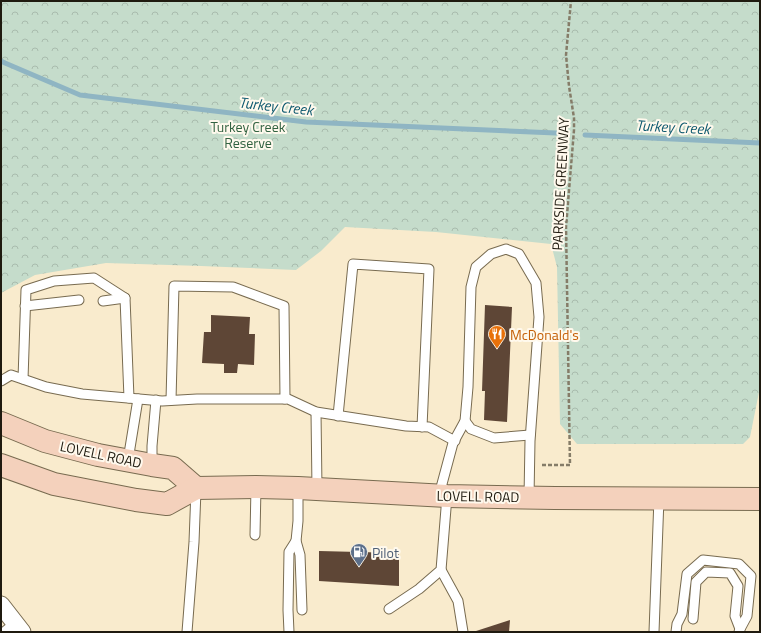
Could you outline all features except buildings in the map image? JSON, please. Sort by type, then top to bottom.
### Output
[{"type":"main road","name":"LOVELL ROAD","points":[[1,423],[44,441],[98,454],[172,468],[196,488]]},
{"type":"main road","name":"LOVELL ROAD","points":[[1,465],[54,484],[136,500],[167,504],[196,488],[256,487],[443,496],[760,499]]},
{"type":"street","points":[[1,605],[14,629]]},
{"type":"lane","points":[[463,632],[458,601],[441,570],[443,496],[453,443],[465,421],[468,387],[471,287],[476,267],[490,254],[506,249],[519,254],[536,283],[539,317],[530,435],[529,497]]},
{"type":"lane","points":[[338,416],[353,264],[428,269],[422,427]]},
{"type":"lane","points":[[23,379],[26,290],[54,280],[94,278],[125,298]]},
{"type":"lane","points":[[171,400],[174,286],[233,287],[284,306],[285,399]]},
{"type":"lane","points":[[103,301],[125,298]]},
{"type":"lane","points":[[125,298],[129,398]]},
{"type":"lane","points":[[25,306],[79,300]]},
{"type":"lane","points":[[1,381],[10,375],[46,387],[82,394],[156,400],[288,399],[316,412],[406,426],[429,428],[454,441]]},
{"type":"lane","points":[[128,460],[138,398]]},
{"type":"lane","points":[[152,465],[156,400]]},
{"type":"lane","points":[[302,610],[300,555],[296,541],[298,521],[307,489],[316,412]]},
{"type":"lane","points":[[465,421],[471,429],[494,438],[530,435]]},
{"type":"lane","points":[[256,487],[256,535]]},
{"type":"lane","points":[[187,632],[194,542],[196,488]]},
{"type":"lane","points":[[654,632],[659,498]]},
{"type":"lane","points":[[289,632],[289,552],[296,541]]},
{"type":"lane","points":[[676,632],[676,624],[682,614],[687,574],[703,560],[739,564],[751,576],[747,616],[740,631]]},
{"type":"lane","points":[[389,609],[419,589],[441,570]]},
{"type":"lane","points":[[693,619],[696,582],[706,572],[730,573],[738,586],[735,616],[740,631]]},
{"type":"path","name":"PARKSIDE GREENWAY","points":[[529,465],[570,465],[566,227],[574,118],[566,55],[571,1]]},
{"type":"green space","name":"Turkey Creek Reserve","points":[[1,1],[760,1],[760,379],[759,392],[750,437],[743,444],[577,444],[560,424],[557,267],[551,244],[436,232],[345,227],[321,251],[296,270],[106,263],[35,275],[1,293]]},
{"type":"waterway","name":"Turkey Creek","points":[[1,61],[80,95],[306,122],[556,133]]},
{"type":"waterway","name":"Turkey Creek","points":[[585,135],[760,143]]},
{"type":"place","name":"McDonald's","points":[[497,349]]},
{"type":"place","name":"Pilot","points":[[359,567]]}]
